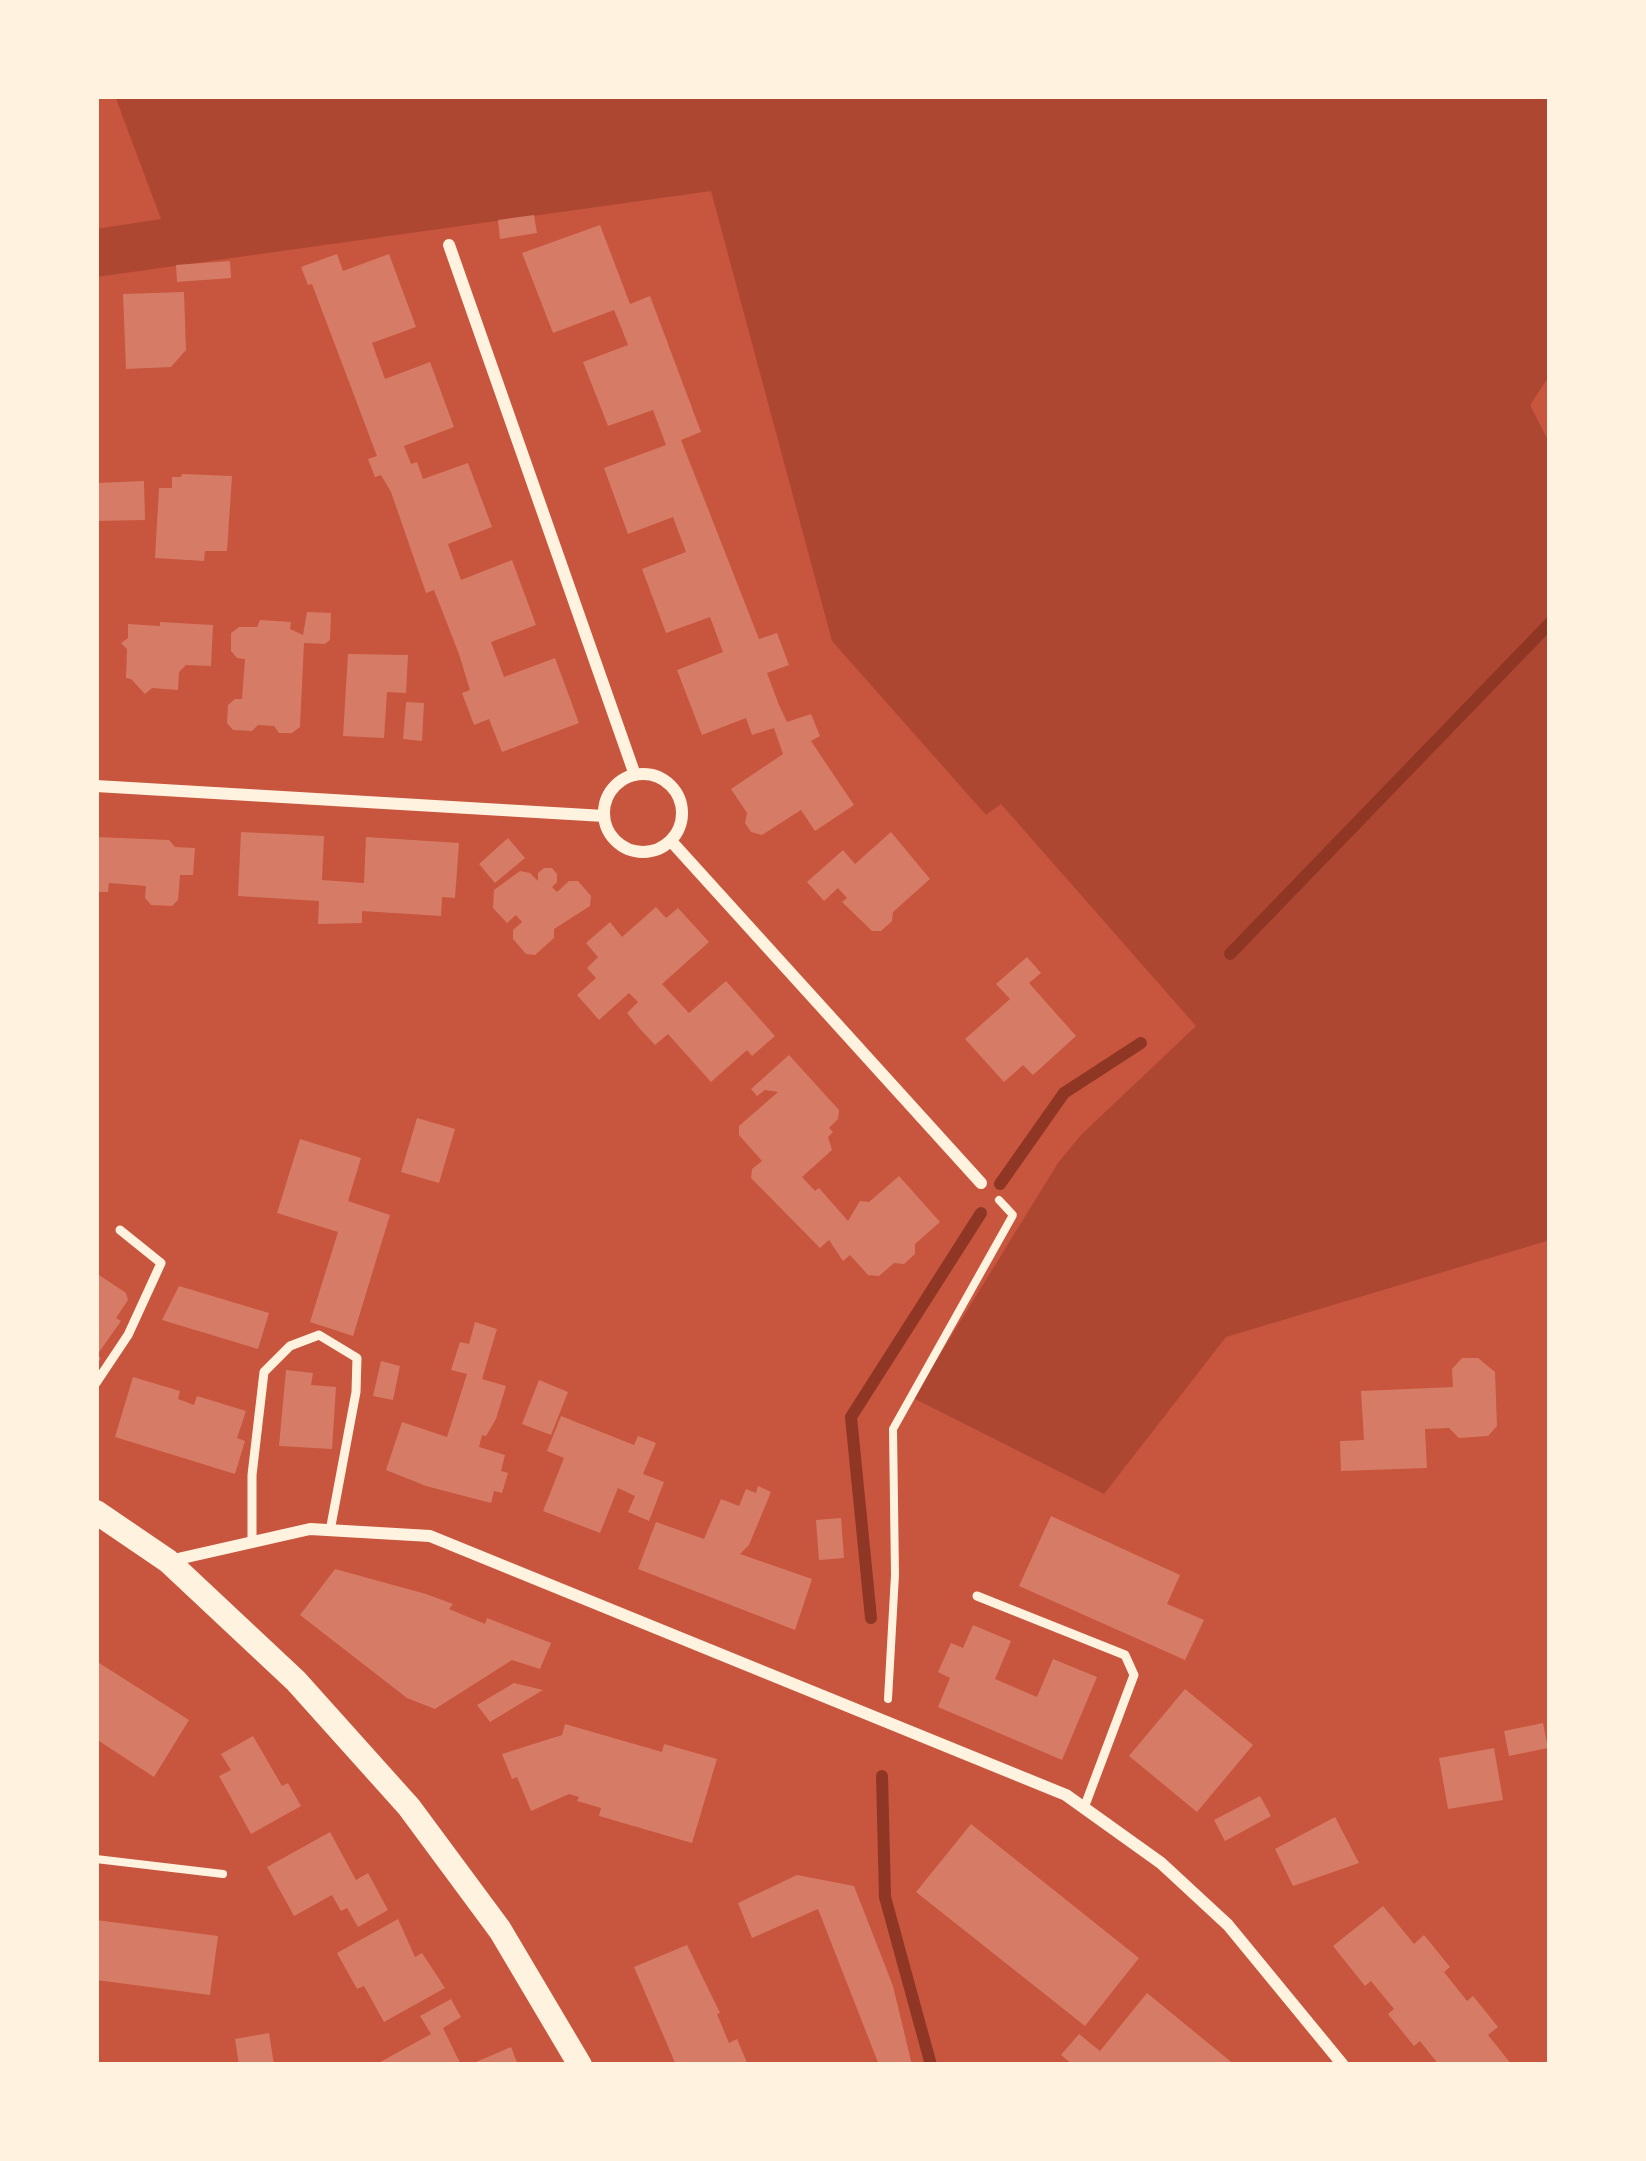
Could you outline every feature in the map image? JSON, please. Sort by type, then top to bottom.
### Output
[{"type":"main road","points":[[96,1512],[168,1562],[296,1681],[409,1807],[500,1930],[580,2065]]},
{"type":"street","points":[[449,245],[635,775]]},
{"type":"street","points":[[635,775],[655,775],[676,791],[683,817],[670,841],[647,852],[623,847],[607,828],[604,816],[610,791],[635,775]]},
{"type":"street","points":[[96,786],[604,816]]},
{"type":"street","points":[[670,841],[980,1183]]},
{"type":"street","points":[[168,1562],[310,1529],[430,1536],[1066,1796],[1161,1863],[1228,1925],[1343,2065]]},
{"type":"lane","points":[[96,1383],[128,1335],[161,1262],[120,1230]]},
{"type":"lane","points":[[252,1543],[252,1475],[264,1372],[290,1346],[319,1335],[357,1358],[356,1392],[330,1531]]},
{"type":"lane","points":[[977,1597],[1125,1655],[1134,1676],[1084,1808]]},
{"type":"path","points":[[886,1720],[895,1575],[892,1429],[1013,1215]]},
{"type":"path","points":[[96,1859],[223,1874]]},
{"type":"shaded area","points":[[115,96],[1550,96],[1550,375],[1530,405],[1550,444],[1550,1240],[1226,1337],[1104,1494],[913,1398],[1058,1163],[1081,1135],[1196,1026],[1001,804],[986,815],[832,641],[711,191],[96,277],[96,229],[161,219]]},
{"type":"building","points":[[534,215],[537,233],[500,239],[498,220]]},
{"type":"building","points":[[600,225],[630,304],[650,296],[701,432],[681,440],[759,639],[777,633],[789,665],[767,673],[779,705],[787,722],[811,714],[820,736],[811,741],[854,805],[815,831],[801,810],[762,835],[751,832],[745,823],[747,813],[731,789],[783,754],[774,728],[752,735],[746,718],[702,735],[677,670],[723,652],[710,617],[666,633],[642,569],[686,552],[673,517],[628,534],[604,468],[666,445],[653,410],[608,426],[583,362],[628,345],[621,327],[614,310],[553,333],[522,253]]},
{"type":"building","points":[[337,254],[343,271],[389,254],[416,327],[372,343],[385,379],[430,362],[454,427],[404,446],[411,464],[417,462],[423,479],[468,463],[492,527],[448,544],[461,580],[512,560],[536,625],[491,642],[504,677],[555,658],[579,723],[502,752],[489,719],[474,725],[462,693],[470,690],[459,654],[434,590],[426,593],[391,492],[381,475],[375,477],[368,459],[377,456],[312,284],[308,285],[301,267]]},
{"type":"building","points":[[230,261],[231,278],[177,282],[176,265]]},
{"type":"building","points":[[184,292],[186,350],[171,367],[126,369],[123,294]]},
{"type":"building","points":[[232,476],[227,551],[205,551],[204,561],[155,558],[159,488],[172,488],[172,477]]},
{"type":"building","points":[[144,481],[145,520],[96,521],[96,483]]},
{"type":"building","points":[[307,612],[331,613],[330,640],[304,643],[300,727],[292,733],[258,725],[252,731],[233,730],[227,723],[228,705],[242,699],[245,659],[231,651],[231,633],[239,627],[257,627],[260,620],[291,622],[290,629],[303,635]]},
{"type":"building","points":[[160,622],[213,625],[211,666],[186,665],[179,672],[178,690],[152,688],[145,694],[126,678],[127,649],[121,643],[128,638],[128,624],[160,626]]},
{"type":"building","points":[[348,654],[408,655],[406,693],[387,692],[384,738],[343,736]]},
{"type":"building","points":[[406,702],[424,703],[422,741],[403,739]]},
{"type":"building","points":[[241,832],[324,836],[322,880],[364,883],[366,837],[459,843],[455,898],[442,897],[441,916],[362,911],[362,923],[318,924],[319,901],[238,896]]},
{"type":"building","points":[[891,832],[930,879],[893,912],[892,921],[881,931],[872,931],[842,902],[847,898],[838,888],[824,901],[807,882],[843,850],[855,864]]},
{"type":"building","points":[[96,837],[169,840],[175,847],[195,848],[193,875],[180,875],[178,900],[172,906],[151,905],[145,898],[146,886],[109,883],[108,892],[96,892]]},
{"type":"building","points":[[508,838],[525,858],[495,883],[479,864]]},
{"type":"building","points":[[544,868],[557,874],[552,887],[557,892],[569,881],[578,881],[591,896],[590,906],[554,929],[554,938],[535,955],[526,954],[513,939],[513,930],[522,922],[516,915],[507,923],[493,908],[494,890],[520,871],[538,881]]},
{"type":"building","points":[[656,907],[666,918],[678,908],[709,942],[662,984],[689,1013],[726,981],[775,1036],[752,1056],[747,1050],[711,1082],[668,1034],[655,1045],[640,1029],[627,1013],[638,1002],[629,993],[599,1020],[577,995],[596,978],[587,968],[598,957],[586,943],[610,922],[622,937]]},
{"type":"building","points":[[1027,957],[1041,973],[1029,983],[1076,1036],[1033,1075],[1023,1065],[1004,1082],[965,1039],[1010,999],[996,984]]},
{"type":"building","points":[[789,1055],[839,1110],[829,1128],[832,1150],[802,1177],[815,1191],[819,1188],[848,1221],[860,1201],[869,1202],[899,1176],[940,1222],[915,1244],[915,1254],[904,1264],[894,1263],[879,1276],[868,1275],[850,1255],[843,1261],[829,1240],[820,1248],[751,1178],[752,1169],[762,1161],[739,1135],[739,1126],[778,1092],[765,1090],[757,1096],[751,1089]]},
{"type":"building","points":[[417,1118],[455,1129],[439,1183],[401,1172]]},
{"type":"building","points":[[300,1139],[361,1158],[348,1201],[390,1215],[353,1336],[310,1322],[338,1232],[277,1213]]},
{"type":"building","points":[[96,1273],[126,1293],[128,1300],[116,1318],[121,1321],[97,1355],[101,1358],[96,1366]]},
{"type":"building","points":[[179,1286],[269,1313],[258,1349],[162,1320]]},
{"type":"building","points":[[475,1322],[497,1329],[482,1379],[506,1386],[496,1419],[486,1436],[482,1435],[479,1447],[505,1455],[501,1471],[508,1473],[502,1493],[494,1491],[491,1503],[386,1470],[402,1422],[447,1437],[467,1374],[451,1370],[460,1342],[469,1344]]},
{"type":"building","points":[[1462,1358],[1478,1358],[1495,1372],[1497,1426],[1488,1436],[1459,1438],[1449,1428],[1425,1429],[1427,1468],[1341,1471],[1340,1441],[1364,1440],[1361,1391],[1453,1387],[1452,1369]]},
{"type":"building","points":[[381,1361],[400,1366],[393,1400],[373,1396]]},
{"type":"building","points":[[286,1370],[313,1373],[311,1385],[336,1387],[332,1449],[279,1446]]},
{"type":"building","points":[[133,1377],[180,1391],[178,1399],[194,1405],[197,1396],[246,1411],[237,1438],[245,1441],[235,1474],[115,1437]]},
{"type":"building","points":[[539,1380],[568,1392],[551,1435],[522,1424]]},
{"type":"building","points":[[561,1416],[634,1445],[638,1436],[656,1443],[643,1474],[664,1482],[649,1521],[628,1512],[635,1496],[618,1488],[600,1533],[543,1511],[564,1458],[547,1451]]},
{"type":"building","points":[[758,1486],[771,1492],[749,1545],[740,1554],[812,1579],[795,1630],[638,1569],[656,1522],[704,1539],[721,1499],[739,1506],[746,1489],[756,1493]]},
{"type":"building","points":[[1051,1516],[1180,1575],[1167,1604],[1204,1620],[1185,1660],[1019,1586]]},
{"type":"building","points":[[841,1518],[844,1558],[819,1560],[816,1520]]},
{"type":"building","points":[[335,1569],[426,1594],[485,1624],[487,1618],[551,1643],[540,1669],[512,1660],[435,1709],[407,1698],[300,1615]]},
{"type":"building","points":[[973,1625],[1011,1641],[995,1679],[1037,1697],[1053,1659],[1097,1677],[1062,1760],[938,1707],[950,1678],[938,1672],[951,1643],[963,1648]]},
{"type":"building","points":[[96,1661],[189,1720],[154,1777],[96,1739]]},
{"type":"building","points":[[514,1683],[543,1690],[490,1722],[477,1705]]},
{"type":"building","points":[[1185,1689],[1253,1745],[1197,1812],[1129,1756]]},
{"type":"building","points":[[1543,1723],[1548,1748],[1509,1756],[1504,1731]]},
{"type":"building","points":[[565,1724],[662,1752],[664,1744],[717,1759],[692,1843],[599,1816],[601,1808],[569,1794],[531,1811],[502,1754],[562,1735]]},
{"type":"building","points":[[253,1736],[282,1786],[288,1783],[301,1806],[251,1834],[219,1776],[231,1770],[221,1754]]},
{"type":"building","points":[[1494,1748],[1503,1800],[1448,1809],[1439,1758]]},
{"type":"building","points":[[1260,1796],[1271,1816],[1225,1841],[1214,1820]]},
{"type":"building","points":[[1335,1817],[1359,1863],[1293,1886],[1275,1849]]},
{"type":"building","points":[[971,1824],[1139,1958],[1085,2026],[916,1892]]},
{"type":"building","points":[[330,1832],[356,1880],[368,1873],[388,1910],[358,1927],[332,1895],[294,1916],[267,1867]]},
{"type":"building","points":[[797,1875],[854,1886],[893,1986],[912,2065],[879,2065],[818,1909],[752,1938],[738,1903]]},
{"type":"building","points":[[1383,1906],[1414,1944],[1424,1935],[1450,1967],[1444,1972],[1467,2001],[1473,1996],[1498,2027],[1488,2035],[1512,2065],[1439,2065],[1420,2041],[1414,2046],[1388,2014],[1394,2009],[1371,1981],[1365,1986],[1333,1946]]},
{"type":"building","points":[[398,1919],[415,1957],[422,1953],[445,1988],[384,2022],[364,1986],[357,1989],[337,1953]]},
{"type":"building","points":[[96,1920],[218,1936],[210,1995],[96,1980]]},
{"type":"building","points":[[687,1945],[729,2043],[737,2039],[748,2065],[676,2065],[634,1967]]},
{"type":"building","points":[[1147,1993],[1235,2065],[1073,2065],[1061,2055],[1079,2034],[1100,2051]]},
{"type":"building","points":[[451,1999],[461,2017],[443,2028],[461,2065],[375,2065],[431,2034],[420,2016]]},
{"type":"building","points":[[269,2033],[274,2065],[239,2065],[235,2039]]},
{"type":"building","points":[[511,2047],[518,2065],[469,2065]]},
{"type":"waterway","points":[[1230,954],[1550,623]]},
{"type":"waterway","points":[[1000,1184],[1064,1093],[1141,1043]]},
{"type":"waterway","points":[[871,1618],[851,1417],[981,1213]]},
{"type":"waterway","points":[[882,1776],[885,1897],[931,2065]]}]
